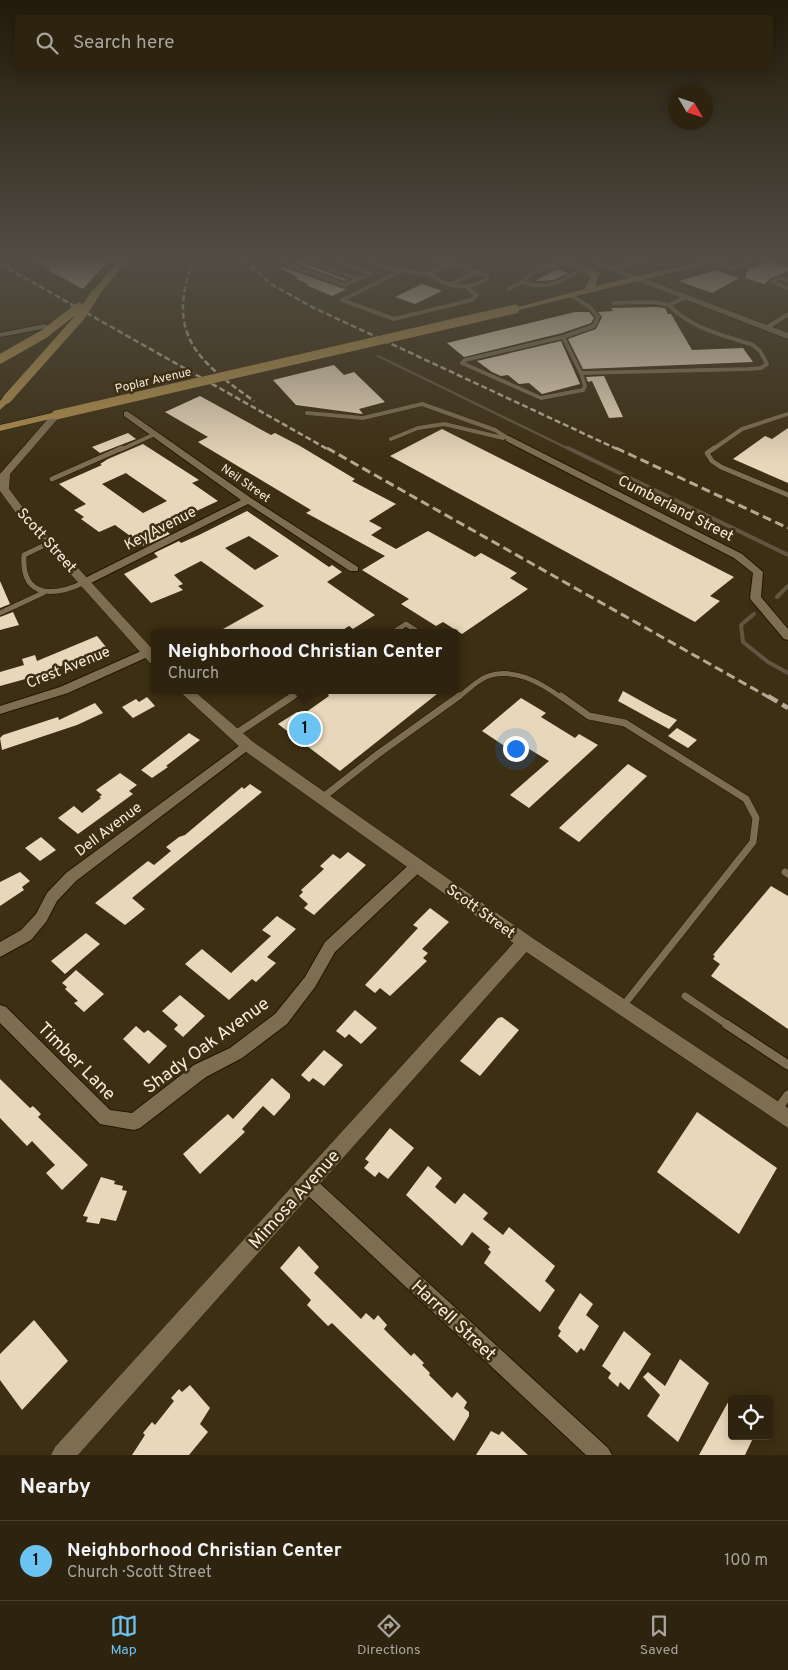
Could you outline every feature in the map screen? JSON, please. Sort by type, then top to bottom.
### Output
[{"type":"main road","points":[[0,359],[52,328]]},
{"type":"main road","points":[[0,406],[70,328]]},
{"type":"main road","name":"Poplar Avenue","points":[[0,428],[432,328]]},
{"type":"main road","points":[[765,328],[788,336]]},
{"type":"main road","name":"Scott Street","points":[[56,414],[5,474],[4,489],[20,511],[151,656]]},
{"type":"main road","name":"Scott Street","points":[[188,694],[240,740],[525,942],[782,1115]]},
{"type":"main road","name":"Mimosa Avenue","points":[[63,1455],[525,942]]},
{"type":"street","points":[[0,335],[35,328]]},
{"type":"street","name":"Neil Street","points":[[127,414],[248,500],[354,569]]},
{"type":"street","name":"Cumberland Street","points":[[509,439],[738,556],[758,572],[755,598],[788,636]]},
{"type":"street","name":"Key Avenue","points":[[85,582],[248,500]]},
{"type":"street","name":"Crest Avenue","points":[[0,710],[64,690],[151,656]]},
{"type":"street","name":"Dell Avenue","points":[[0,950],[26,935],[41,918],[52,897],[71,877],[240,740]]},
{"type":"street","name":"Shady Oak Avenue","points":[[134,1122],[200,1070],[236,1053],[281,1019],[310,982],[330,947],[418,865]]},
{"type":"street","name":"Timber Lane","points":[[0,1012],[106,1118],[134,1122]]},
{"type":"street","name":"Harrell Street","points":[[308,1184],[601,1455]]},
{"type":"lane","points":[[563,337],[581,373],[585,386],[582,390],[541,398],[462,363],[465,360],[563,337],[590,328]]},
{"type":"lane","points":[[581,373],[748,369],[761,368],[767,364],[760,351],[753,344],[705,328]]},
{"type":"lane","points":[[307,414],[363,418],[422,404],[495,430],[509,439]]},
{"type":"lane","points":[[788,414],[742,429],[707,453],[712,461],[721,467],[788,495]]},
{"type":"lane","points":[[391,439],[418,428],[444,424],[509,439]]},
{"type":"lane","points":[[52,479],[155,434]]},
{"type":"lane","points":[[44,593],[34,587],[22,567],[24,555],[49,543]]},
{"type":"lane","points":[[0,613],[44,593],[63,593],[85,582]]},
{"type":"lane","points":[[398,629],[406,624],[414,629]]},
{"type":"lane","points":[[322,798],[378,754],[486,677],[508,674],[528,677],[544,685],[589,716],[625,723],[746,799],[756,818],[753,842],[622,1007]]},
{"type":"lane","points":[[240,740],[298,694]]},
{"type":"lane","points":[[685,996],[788,1065]]},
{"type":"lane","points":[[782,1115],[788,1095]]},
{"type":"building","points":[[509,328],[577,328],[464,357],[447,343]]},
{"type":"building","points":[[679,328],[692,350],[743,348],[753,362],[583,369],[568,339],[596,329]]},
{"type":"building","points":[[561,341],[580,384],[542,394],[529,383],[519,384],[508,375],[501,376],[492,372],[477,361]]},
{"type":"building","points":[[334,365],[344,375],[354,372],[385,402],[359,409],[363,414],[296,405],[273,380]]},
{"type":"building","points":[[604,376],[623,417],[609,418],[592,381],[588,382],[586,377]]},
{"type":"building","points":[[200,396],[271,435],[275,433],[300,446],[355,479],[352,481],[396,504],[369,521],[382,528],[371,535],[396,549],[428,531],[475,557],[481,553],[517,573],[510,578],[528,589],[462,634],[459,632],[459,629],[454,629],[443,622],[436,626],[401,604],[409,599],[362,570],[385,556],[306,513],[311,510],[198,442],[208,437],[165,412]]},
{"type":"building","points":[[788,428],[788,483],[733,459],[765,436],[772,439]]},
{"type":"building","points":[[442,429],[734,577],[710,596],[720,601],[695,622],[390,456]]},
{"type":"building","points":[[128,433],[136,439],[100,453],[92,447]]},
{"type":"building","points":[[143,444],[199,480],[192,483],[218,501],[162,527],[170,534],[144,546],[115,525],[99,532],[81,519],[84,517],[74,510],[86,504],[59,484],[102,465],[100,464]],"holes":[[[126,473],[167,501],[143,513],[102,484]]]},
{"type":"building","points":[[247,511],[329,567],[332,565],[342,572],[327,582],[375,615],[353,629],[349,626],[344,629],[223,629],[264,606],[201,561],[174,575],[183,584],[178,586],[183,590],[151,603],[124,574],[158,557],[154,553],[179,541],[181,543]],"holes":[[[249,536],[279,556],[255,570],[225,548]]]},
{"type":"building","points":[[0,581],[10,604],[0,608]]},
{"type":"building","points":[[13,612],[19,625],[0,630],[0,617]]},
{"type":"building","points":[[97,636],[106,647],[40,675],[0,686],[0,672],[24,665],[22,659],[35,655],[37,661]]},
{"type":"building","points":[[623,691],[677,720],[669,729],[618,701]]},
{"type":"building","points":[[328,694],[437,694],[340,771],[278,724],[297,712],[302,715],[329,696]]},
{"type":"building","points":[[147,697],[155,706],[133,718],[122,707],[136,699],[139,702]]},
{"type":"building","points":[[521,698],[546,713],[541,717],[575,738],[579,734],[598,745],[529,808],[510,795],[549,761],[514,740],[506,747],[482,731]]},
{"type":"building","points":[[95,703],[103,713],[77,725],[2,750],[0,738],[3,735],[58,717],[59,720]]},
{"type":"building","points":[[677,728],[697,740],[688,748],[668,736]]},
{"type":"building","points":[[189,733],[200,740],[166,766],[168,767],[152,778],[141,770]]},
{"type":"building","points":[[628,764],[647,776],[579,842],[559,828]]},
{"type":"building","points":[[120,773],[137,785],[129,791],[133,794],[78,834],[58,818],[74,806],[82,813],[101,798],[99,797],[102,795],[96,790]]},
{"type":"building","points":[[250,784],[262,792],[132,898],[145,909],[125,925],[95,903],[148,861],[154,865],[171,851],[166,847],[179,837],[185,835],[242,787],[244,789]]},
{"type":"building","points":[[41,837],[56,850],[40,861],[25,848]]},
{"type":"building","points":[[348,852],[366,865],[314,915],[304,908],[308,904],[299,896],[303,892],[301,890],[324,869],[320,866],[333,854],[340,859]]},
{"type":"building","points":[[20,872],[30,881],[22,887],[24,890],[0,906],[0,882]]},
{"type":"building","points":[[771,886],[788,896],[788,1029],[711,976],[720,964],[713,959],[715,956],[713,955]]},
{"type":"building","points":[[430,908],[449,922],[422,949],[428,953],[423,958],[427,961],[390,996],[380,988],[375,993],[365,985],[418,928],[413,925]]},
{"type":"building","points":[[277,916],[296,929],[267,957],[276,963],[256,982],[252,979],[229,1000],[185,964],[202,949],[231,973],[271,936],[262,930]]},
{"type":"building","points":[[86,933],[100,944],[65,974],[51,961]]},
{"type":"building","points":[[76,970],[104,994],[84,1012],[74,1003],[78,1001],[65,989],[67,987],[62,983]]},
{"type":"building","points":[[180,995],[205,1016],[183,1037],[174,1029],[178,1025],[162,1011]]},
{"type":"building","points":[[355,1010],[377,1028],[361,1044],[349,1034],[345,1038],[336,1031]]},
{"type":"building","points":[[502,1017],[519,1030],[480,1076],[460,1061],[498,1018]]},
{"type":"building","points":[[136,1026],[144,1033],[148,1030],[167,1046],[149,1064],[123,1039]]},
{"type":"building","points":[[324,1050],[343,1065],[324,1086],[313,1078],[309,1082],[301,1075]]},
{"type":"building","points":[[272,1078],[290,1094],[290,1098],[274,1116],[263,1106],[242,1129],[245,1132],[200,1174],[183,1154],[228,1114],[233,1119]]},
{"type":"building","points":[[0,1079],[30,1108],[33,1106],[41,1114],[38,1117],[88,1165],[62,1190],[46,1173],[55,1165],[32,1141],[27,1146],[0,1118]]},
{"type":"building","points":[[697,1112],[777,1168],[739,1234],[657,1172]]},
{"type":"building","points":[[390,1128],[414,1148],[388,1179],[379,1172],[375,1177],[364,1168],[369,1162],[365,1159]]},
{"type":"building","points":[[428,1166],[442,1178],[435,1187],[455,1204],[464,1193],[488,1213],[483,1219],[503,1235],[509,1227],[555,1266],[545,1281],[555,1290],[540,1312],[484,1263],[491,1252],[488,1249],[490,1247],[472,1232],[462,1246],[406,1195]]},
{"type":"building","points":[[101,1177],[115,1181],[114,1184],[123,1186],[122,1190],[127,1191],[116,1221],[101,1218],[99,1224],[86,1222],[88,1217],[83,1216]]},
{"type":"building","points":[[299,1246],[319,1267],[314,1273],[361,1319],[366,1313],[374,1320],[378,1315],[387,1325],[384,1329],[411,1356],[414,1353],[424,1363],[422,1365],[430,1373],[429,1375],[452,1398],[457,1392],[467,1402],[464,1408],[469,1412],[469,1416],[454,1441],[332,1323],[328,1326],[307,1305],[311,1300],[280,1268]]},
{"type":"building","points":[[580,1293],[593,1304],[586,1315],[599,1326],[584,1351],[581,1348],[577,1353],[558,1336],[561,1331],[558,1328]]},
{"type":"building","points":[[34,1320],[68,1361],[22,1410],[0,1380],[0,1354]]},
{"type":"building","points":[[624,1331],[651,1354],[629,1390],[620,1382],[618,1387],[608,1378],[611,1373],[602,1366]]},
{"type":"building","points":[[680,1359],[709,1383],[678,1442],[647,1416],[660,1395],[643,1377],[648,1372],[665,1386]]},
{"type":"building","points":[[190,1385],[210,1408],[200,1424],[208,1432],[189,1455],[132,1455],[145,1435],[143,1433],[152,1422],[155,1425],[174,1401],[171,1398],[179,1389],[182,1392]]},
{"type":"building","points":[[728,1402],[728,1440],[752,1440],[745,1455],[699,1455]]},
{"type":"building","points":[[491,1431],[499,1435],[502,1431],[528,1455],[476,1455]]},
{"type":"waterway","points":[[378,356],[571,450]]},
{"type":"waterway","points":[[568,448],[788,555]]},
{"type":"waterway","points":[[777,597],[788,586]]},
{"type":"waterway","points":[[754,614],[741,625],[743,642],[768,662],[788,673]]},
{"type":"railway","points":[[113,328],[329,450]]},
{"type":"railway","points":[[186,328],[192,343],[202,358],[216,372],[254,401]]},
{"type":"railway","points":[[357,328],[619,450]]},
{"type":"railway","points":[[327,448],[770,698]]},
{"type":"railway","points":[[616,448],[788,528]]},
{"type":"railway","points":[[768,696],[788,708]]},
{"type":"place","name":"Neighborhood Christian Center","points":[[305,729]]}]
